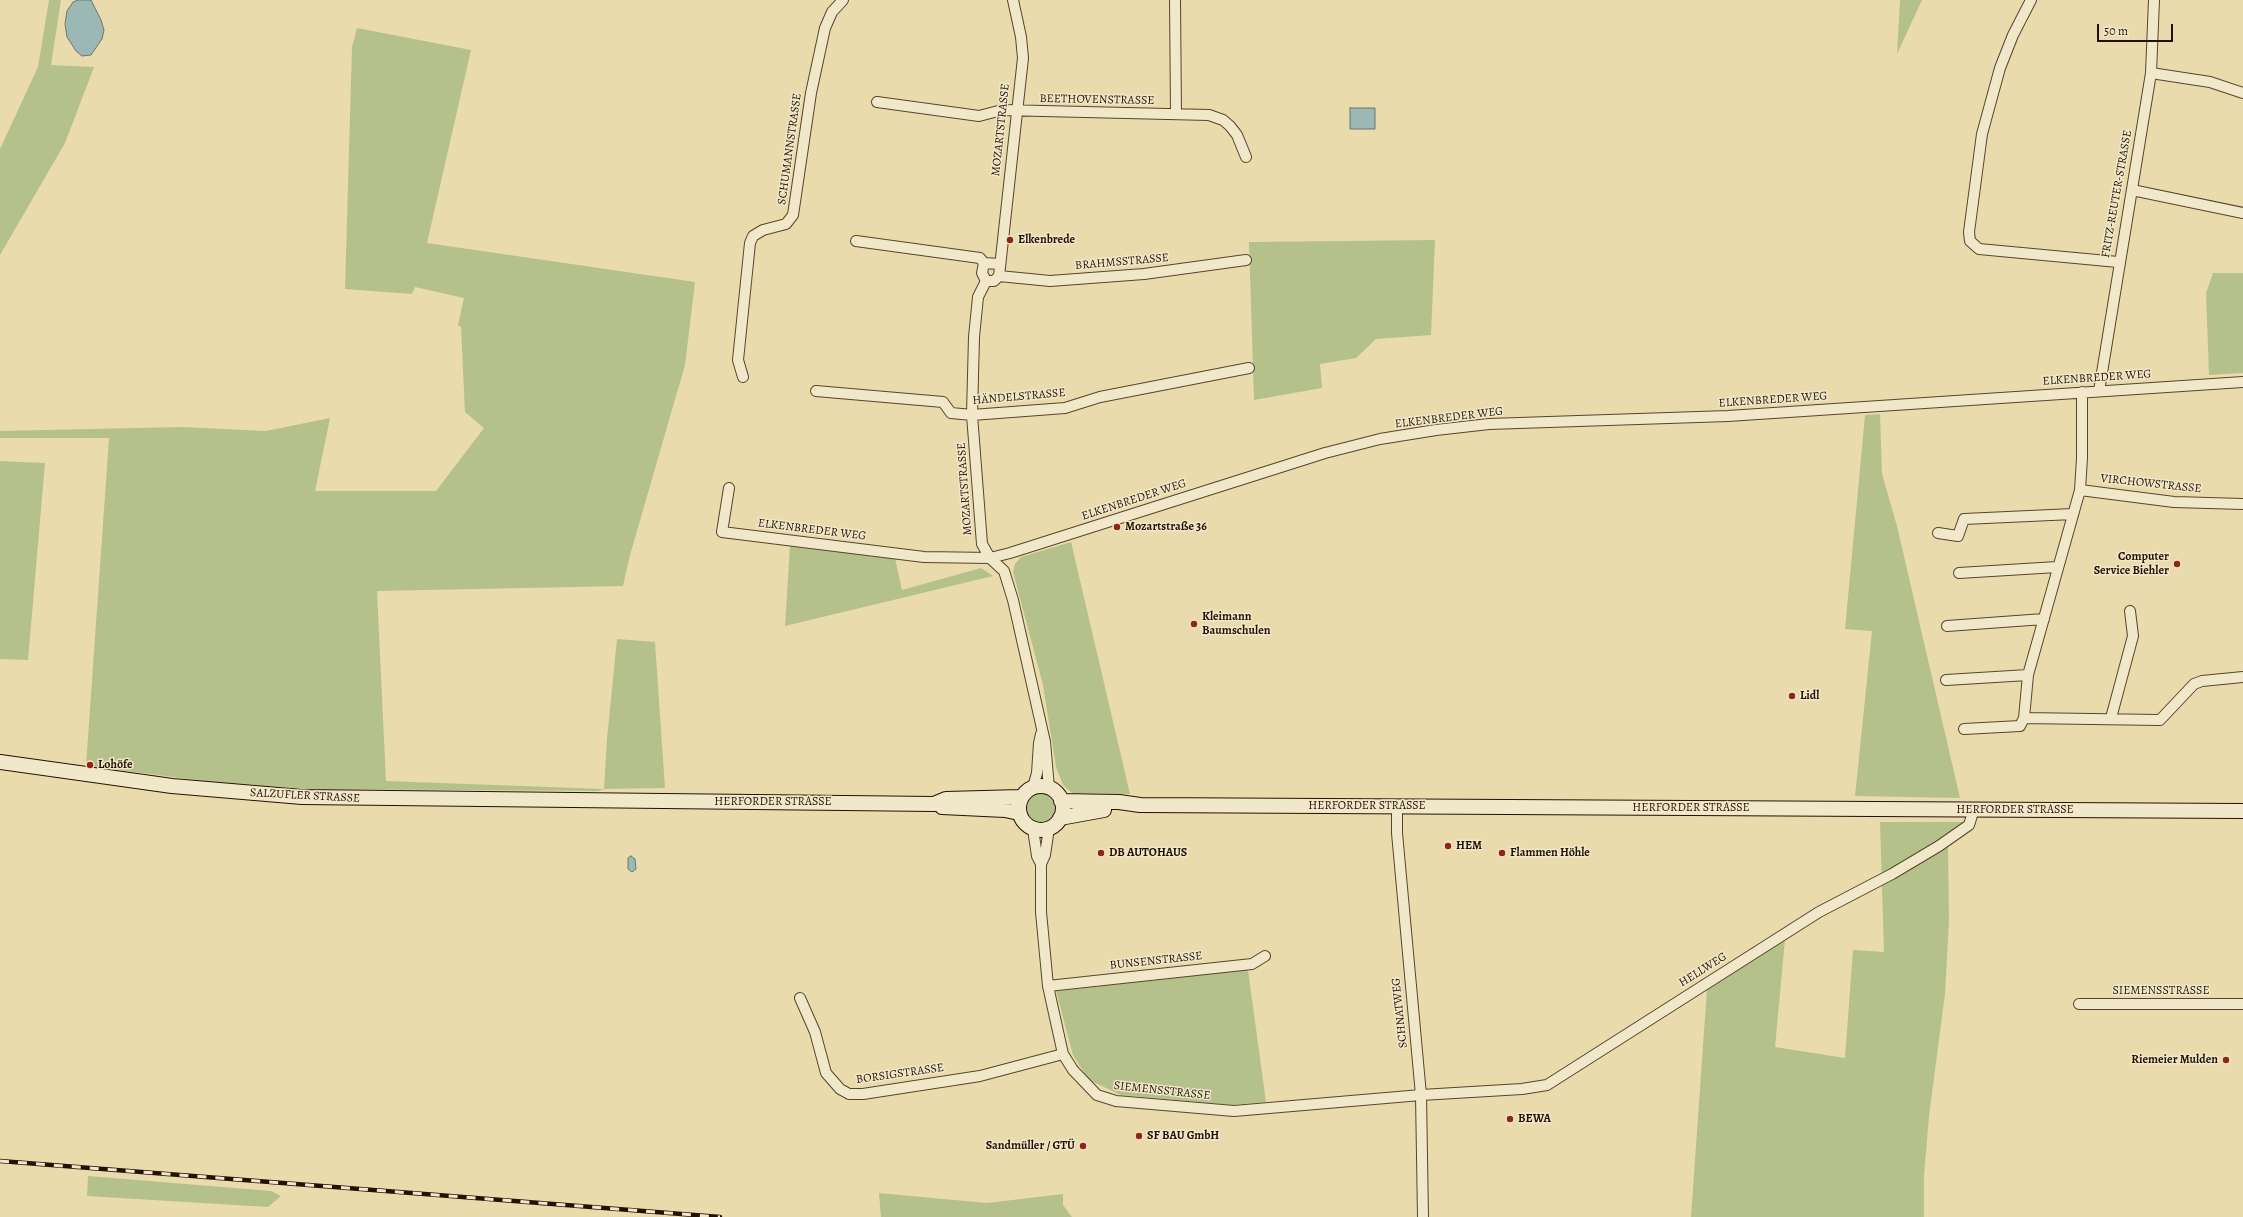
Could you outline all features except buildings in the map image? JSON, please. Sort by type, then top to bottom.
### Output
[{"type":"main road","name":"SALZUFLER STRASSE","points":[[0,762],[180,787],[286,796],[613,801]]},
{"type":"main road","points":[[1033,787],[1050,788],[1055,791],[1063,807],[1060,818],[1049,828],[1033,829],[1027,825],[1019,813],[1019,804],[1022,797],[1033,787]]},
{"type":"main road","name":"HERFORDER STRASSE","points":[[613,801],[934,804],[946,799],[1022,797]]},
{"type":"main road","name":"HERFORDER STRASSE","points":[[1061,801],[1119,802],[1140,805],[2243,811]]},
{"type":"main road","name":"HERFORDER STRASSE","points":[[934,804],[945,809],[1005,810],[1019,813]]},
{"type":"main road","name":"HERFORDER STRASSE","points":[[1060,818],[1097,810],[1119,809],[1140,805]]},
{"type":"street","name":"SCHUMANNSTRASSE","points":[[743,377],[738,360],[750,244],[753,236],[762,230],[786,224],[793,215],[811,92],[825,28],[832,12],[843,0]]},
{"type":"street","name":"MOZARTSTRASSE","points":[[1000,276],[1000,264],[1023,58],[1021,37],[1013,0]]},
{"type":"street","points":[[1175,0],[1176,114]]},
{"type":"street","points":[[2031,0],[2013,35],[2000,68],[1983,128],[1977,164],[1970,241],[1979,249],[2118,262]]},
{"type":"street","name":"FRITZ-REUTER-STRASSE","points":[[2099,391],[2118,262],[2132,190],[2150,73],[2154,0]]},
{"type":"street","points":[[2150,73],[2210,82],[2243,93]]},
{"type":"street","name":"BEETHOVENSTRASSE","points":[[877,102],[979,116],[1002,110],[1209,115],[1223,120],[1237,135],[1246,157]]},
{"type":"street","points":[[2132,190],[2243,213]]},
{"type":"street","points":[[856,241],[980,258],[984,263],[1000,264]]},
{"type":"street","name":"BRAHMSSTRASSE","points":[[1000,276],[1050,281],[1144,274],[1246,260]]},
{"type":"street","points":[[984,263],[982,273],[986,281],[994,281],[1000,276]]},
{"type":"street","name":"MOZARTSTRASSE","points":[[986,281],[978,297],[974,337],[972,415],[980,530],[982,544],[990,558],[1004,571],[1013,600],[1034,685],[1045,742],[1050,788]]},
{"type":"street","name":"HÄNDELSTRASSE","points":[[816,391],[943,402],[951,413],[972,415],[1065,408],[1100,397],[1249,368]]},
{"type":"street","name":"ELKENBREDER WEG","points":[[729,488],[722,532],[924,557],[990,558],[1010,553],[1325,453],[1380,440],[1436,430],[1489,424],[1728,416],[2243,382]]},
{"type":"street","points":[[1964,729],[2020,726],[2024,718],[2028,675],[2057,567],[2080,490],[2082,458],[2082,392]]},
{"type":"street","name":"VIRCHOWSTRASSE","points":[[2080,490],[2174,502],[2243,504]]},
{"type":"street","points":[[1938,533],[1958,536],[1964,519],[2073,514]]},
{"type":"street","points":[[1959,573],[2057,567]]},
{"type":"street","points":[[2111,718],[2133,636],[2130,611]]},
{"type":"street","points":[[1947,626],[2044,619]]},
{"type":"street","points":[[1946,680],[2028,675]]},
{"type":"street","points":[[2024,718],[2111,718],[2160,720],[2194,684],[2202,681],[2243,677]]},
{"type":"street","name":"MOZARTSTRASSE","points":[[1033,787],[1037,773],[1039,742],[1042,732]]},
{"type":"street","name":"SCHNATWEG","points":[[1397,806],[1396,833],[1421,1095],[1423,1217]]},
{"type":"street","name":"HELLWEG","points":[[1421,1095],[1522,1089],[1547,1085],[1819,912],[1892,874],[1939,846],[1970,825],[1974,809]]},
{"type":"street","name":"SIEMENSSTRASSE","points":[[1049,828],[1045,855],[1041,864],[1041,912],[1048,986],[1063,1054],[1073,1070],[1087,1086],[1098,1095],[1116,1101],[1234,1111],[1421,1095]]},
{"type":"street","name":"SIEMENSSTRASSE","points":[[1033,829],[1037,856],[1041,864]]},
{"type":"street","name":"BUNSENSTRASSE","points":[[1048,986],[1252,964],[1265,956]]},
{"type":"street","name":"BORSIGSTRASSE","points":[[800,998],[815,1032],[826,1072],[840,1089],[849,1094],[863,1094],[980,1076],[1063,1054]]},
{"type":"street","name":"SIEMENSSTRASSE","points":[[2079,1004],[2243,1004]]},
{"type":"green space","points":[[49,0],[61,0],[51,65],[94,67],[65,143],[0,255],[0,149],[38,67]]},
{"type":"green space","points":[[1900,0],[1922,0],[1897,54]]},
{"type":"green space","points":[[357,28],[471,50],[427,243],[695,282],[685,365],[630,555],[623,586],[377,591],[386,781],[604,789],[598,791],[306,789],[205,781],[86,766],[109,438],[0,438],[0,431],[183,427],[266,431],[330,418],[315,491],[436,491],[484,428],[465,412],[461,327],[458,325],[464,298],[415,287],[412,294],[345,289],[352,47]]},
{"type":"green space","points":[[1435,240],[1431,335],[1376,339],[1356,358],[1320,364],[1322,388],[1254,400],[1249,242]]},
{"type":"green space","points":[[2213,273],[2243,273],[2243,373],[2209,375],[2206,293]]},
{"type":"green space","points":[[1880,414],[1882,474],[1897,526],[1960,798],[1855,796],[1872,631],[1845,629],[1865,415]]},
{"type":"green space","points":[[0,461],[45,463],[28,660],[0,659]]},
{"type":"green space","points":[[1071,542],[1130,794],[1072,793],[1063,785],[1056,767],[1043,685],[1013,572],[1015,564],[1021,557]]},
{"type":"green space","points":[[790,546],[895,558],[902,590],[981,568],[993,576],[785,626]]},
{"type":"green space","points":[[617,639],[655,642],[665,788],[604,789],[607,739]]},
{"type":"green space","points":[[1041,793],[1052,797],[1056,808],[1052,819],[1041,823],[1030,819],[1026,808],[1030,797]]},
{"type":"green space","points":[[1880,822],[1965,822],[1948,846],[1949,920],[1945,994],[1929,1116],[1924,1176],[1924,1217],[1691,1217],[1707,989],[1785,939],[1775,1047],[1845,1058],[1853,950],[1884,952]]},
{"type":"green space","points":[[1248,970],[1266,1102],[1233,1105],[1121,1095],[1089,1080],[1073,1055],[1056,991]]},
{"type":"green space","points":[[88,1176],[271,1191],[281,1196],[268,1207],[87,1196]]},
{"type":"green space","points":[[879,1193],[987,1203],[1063,1194],[1063,1205],[1072,1217],[881,1217]]},
{"type":"water","points":[[78,0],[91,0],[101,20],[104,30],[102,39],[91,55],[82,56],[76,51],[67,37],[65,24],[67,11],[73,2]]},
{"type":"water","points":[[1350,108],[1375,108],[1375,129],[1350,129]]},
{"type":"water","points":[[631,856],[635,859],[636,869],[632,872],[628,869],[628,858]]},
{"type":"railway","points":[[0,1161],[720,1217]]},
{"type":"place","name":"Elkenbrede","points":[[1010,240]]},
{"type":"place","name":"Mozartstraße 36","points":[[1117,527]]},
{"type":"place","name":"Computer Service Biehler","points":[[2177,564]]},
{"type":"place","name":"Kleimann Baumschulen","points":[[1194,624]]},
{"type":"place","name":"Lidl","points":[[1792,696]]},
{"type":"place","name":"Lohöfe","points":[[90,765]]},
{"type":"place","name":"HEM","points":[[1448,846]]},
{"type":"place","name":"DB AUTOHAUS","points":[[1101,853]]},
{"type":"place","name":"Flammen Höhle","points":[[1502,853]]},
{"type":"place","name":"Riemeier Mulden","points":[[2226,1060]]},
{"type":"place","name":"BEWA","points":[[1510,1119]]},
{"type":"place","name":"SF BAU GmbH","points":[[1139,1136]]},
{"type":"place","name":"Sandmüller / GTÜ","points":[[1083,1146]]}]
